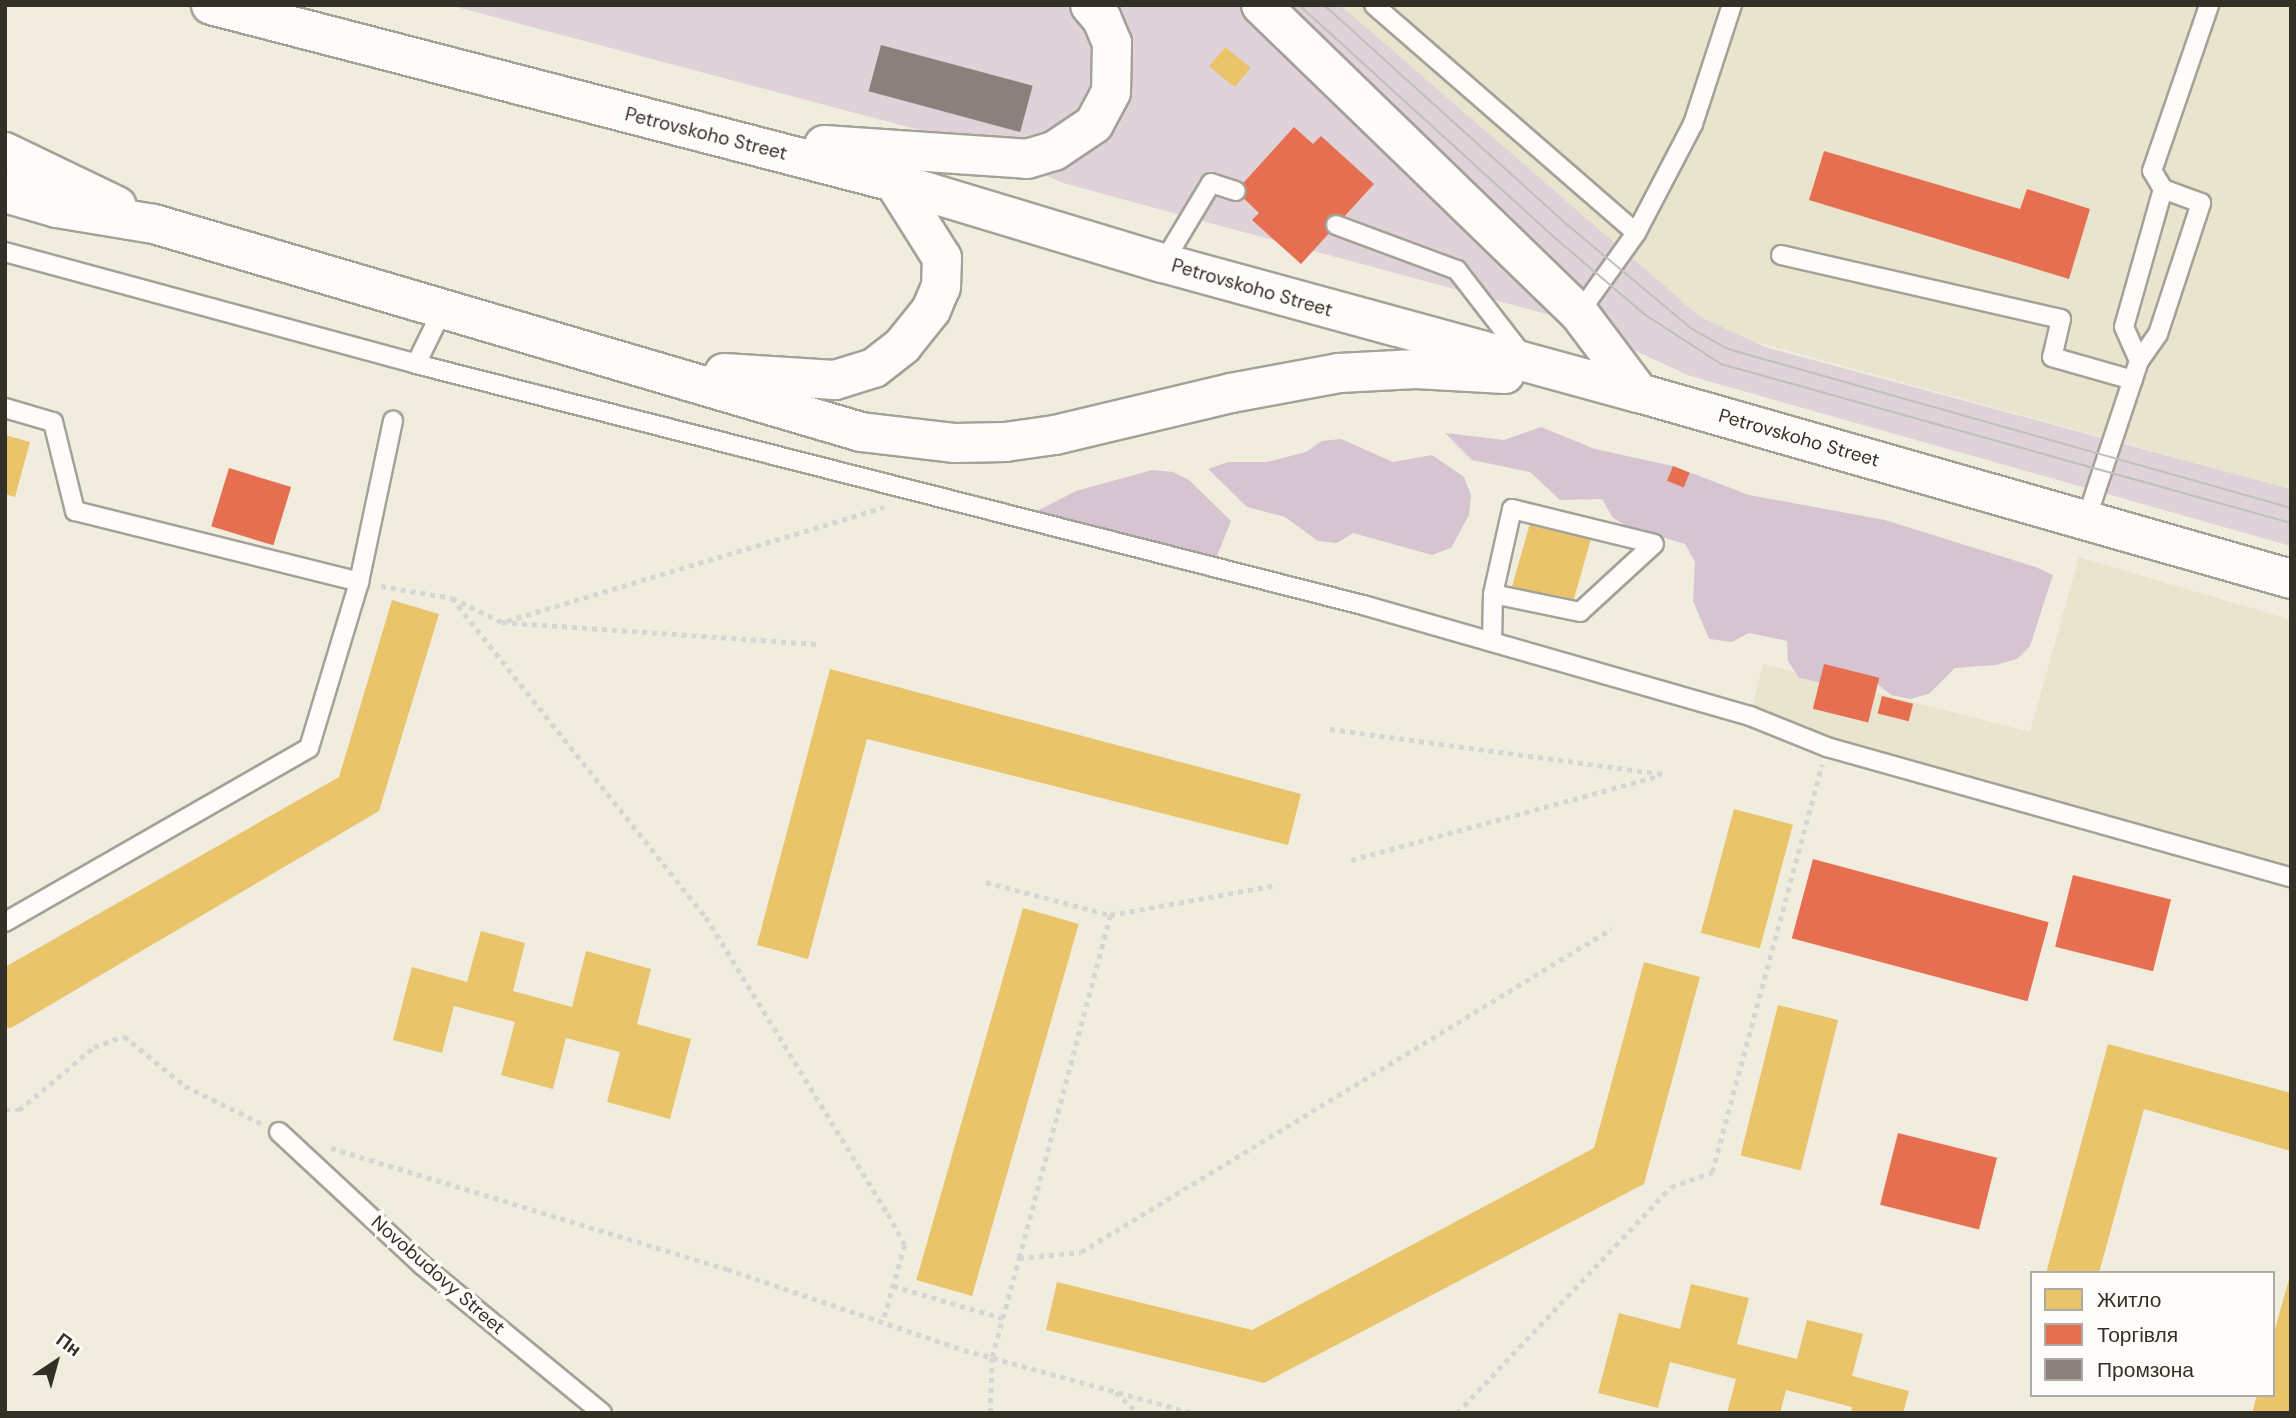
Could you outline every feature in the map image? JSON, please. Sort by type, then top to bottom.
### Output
[{"type":"main road","name":"Petrovskoho Street","points":[[211,5],[439,67],[894,182],[1163,263],[1639,393],[2291,579]]},
{"type":"main road","points":[[707,134],[1027,159],[1054,151],[1094,124],[1111,92],[1112,43],[1090,5]]},
{"type":"main road","points":[[1261,5],[1579,313],[1639,393]]},
{"type":"main road","points":[[5,152],[154,223],[442,312],[612,356],[861,432],[955,443],[1005,442],[1055,435],[1231,393],[1339,373],[1416,369],[1500,374],[1639,393]]},
{"type":"main road","points":[[612,356],[779,379],[835,380],[874,369],[903,345],[931,310],[942,287],[942,258],[894,182]]},
{"type":"main road","points":[[5,193],[57,208],[154,223]]},
{"type":"lane","points":[[1374,5],[1636,233]]},
{"type":"lane","points":[[1579,313],[1636,233],[1693,124],[1732,5]]},
{"type":"lane","points":[[2085,520],[2139,361],[2158,334],[2201,203],[2163,189],[2152,171],[2209,5]]},
{"type":"lane","points":[[1163,263],[1211,183],[1236,191]]},
{"type":"lane","points":[[2139,361],[2124,327],[2163,189]]},
{"type":"lane","points":[[1336,225],[1457,270],[1531,365]]},
{"type":"lane","points":[[5,252],[416,364],[929,494],[1492,642],[1750,716],[1827,747],[2291,877]]},
{"type":"lane","points":[[1781,256],[2061,319],[2052,357],[2133,380]]},
{"type":"lane","points":[[416,364],[442,312]]},
{"type":"lane","points":[[5,408],[53,422],[75,511],[359,582]]},
{"type":"lane","points":[[5,922],[309,748],[359,582],[393,421]]},
{"type":"lane","points":[[1492,642],[1493,594],[1512,509],[1654,544],[1580,612],[1493,594]]},
{"type":"lane","name":"Novobudovy Street","points":[[279,1132],[422,1265],[602,1413]]},
{"type":"path","points":[[502,622],[929,494]]},
{"type":"path","points":[[359,582],[452,598],[502,622],[817,643]]},
{"type":"path","points":[[452,598],[706,917],[905,1245],[883,1322]]},
{"type":"path","points":[[1331,729],[1665,774],[1351,860]]},
{"type":"path","points":[[1457,1413],[1671,1187],[1712,1172],[1827,747]]},
{"type":"path","points":[[986,882],[1110,915],[1277,885]]},
{"type":"path","points":[[990,1413],[992,1357],[1110,915]]},
{"type":"path","points":[[1019,1258],[1081,1252],[1611,929]]},
{"type":"path","points":[[5,1110],[19,1110],[94,1047],[124,1036],[185,1086],[279,1132],[992,1357],[1192,1413]]},
{"type":"path","points":[[893,1286],[1003,1318]]},
{"type":"path","points":[[1115,1391],[1138,1413]]},
{"type":"shaded area","points":[[449,5],[1340,5],[1700,317],[1765,347],[2291,489],[2291,546],[1690,376],[1568,320],[1063,183],[976,145]]},
{"type":"shaded area","points":[[1340,5],[2291,5],[2291,489],[1734,336],[1700,317],[1579,217]]},
{"type":"shaded area","points":[[1541,427],[1595,449],[1673,466],[1749,495],[1885,520],[2036,567],[2053,575],[2030,646],[2017,659],[1996,665],[1955,668],[1929,694],[1910,699],[1891,695],[1876,683],[1837,686],[1799,678],[1788,661],[1787,641],[1749,633],[1732,642],[1709,639],[1693,601],[1695,562],[1685,544],[1628,527],[1612,517],[1602,499],[1560,500],[1530,472],[1472,460],[1445,433],[1504,440]]},
{"type":"shaded area","points":[[1341,439],[1393,462],[1432,455],[1464,477],[1471,495],[1469,515],[1451,548],[1432,555],[1353,533],[1337,543],[1318,541],[1285,517],[1247,507],[1208,469],[1228,462],[1267,462],[1306,452],[1322,441]]},
{"type":"shaded area","points":[[1152,470],[1173,472],[1189,480],[1231,521],[1217,556],[1198,564],[1025,517],[1076,491]]},
{"type":"shaded area","points":[[2079,557],[2291,620],[2291,877],[1750,716],[1763,664],[2030,732]]},
{"type":"building: Житло","points":[[1225,47],[1251,68],[1235,87],[1209,66]]},
{"type":"building: Житло","points":[[5,435],[30,442],[15,497],[5,494]]},
{"type":"building: Житло","points":[[1531,520],[1592,537],[1571,608],[1511,590]]},
{"type":"building: Житло","points":[[392,600],[439,614],[379,811],[11,1028],[5,1027],[5,967],[339,777]]},
{"type":"building: Житло","points":[[830,669],[1301,794],[1288,845],[867,739],[808,959],[757,945]]},
{"type":"building: Житло","points":[[1734,809],[1793,825],[1760,948],[1701,933]]},
{"type":"building: Житло","points":[[1023,908],[1079,924],[972,1296],[916,1280]]},
{"type":"building: Житло","points":[[481,931],[525,943],[513,991],[572,1007],[586,951],[651,969],[637,1024],[691,1039],[670,1119],[607,1102],[620,1052],[566,1038],[553,1089],[501,1075],[515,1022],[454,1006],[442,1053],[393,1040],[412,967],[467,982]]},
{"type":"building: Житло","points":[[1644,962],[1700,977],[1644,1184],[1264,1383],[1046,1330],[1057,1282],[1252,1330],[1594,1148]]},
{"type":"building: Житло","points":[[1778,1005],[1838,1020],[1801,1170],[1741,1155]]},
{"type":"building: Житло","points":[[2108,1044],[2291,1093],[2291,1151],[2144,1109],[2100,1271],[2047,1271]]},
{"type":"building: Житло","points":[[2290,1276],[2291,1413],[2252,1413],[2256,1397],[2275,1397],[2275,1329]]},
{"type":"building: Житло","points":[[1691,1284],[1749,1298],[1737,1344],[1797,1359],[1807,1320],[1863,1334],[1852,1376],[1909,1391],[1903,1413],[1851,1413],[1852,1407],[1786,1390],[1780,1413],[1727,1413],[1736,1379],[1670,1362],[1658,1408],[1598,1393],[1619,1313],[1680,1329]]},
{"type":"building: Торгівля","points":[[1294,127],[1313,144],[1321,136],[1374,184],[1301,264],[1252,220],[1259,213],[1236,191]]},
{"type":"building: Торгівля","points":[[1824,151],[2020,209],[2027,189],[2090,209],[2069,279],[1809,200]]},
{"type":"building: Торгівля","points":[[1673,466],[1690,473],[1684,488],[1667,481]]},
{"type":"building: Торгівля","points":[[229,468],[291,487],[273,545],[211,526]]},
{"type":"building: Торгівля","points":[[1824,664],[1879,678],[1868,722],[1813,709]]},
{"type":"building: Торгівля","points":[[1882,696],[1913,704],[1909,721],[1878,713]]},
{"type":"building: Торгівля","points":[[1813,859],[2049,922],[2027,1001],[1792,938]]},
{"type":"building: Торгівля","points":[[2073,875],[2171,899],[2153,971],[2055,947]]},
{"type":"building: Торгівля","points":[[1898,1133],[1997,1158],[1979,1229],[1880,1205]]},
{"type":"building: Промзона","points":[[881,45],[1033,86],[1020,132],[869,91]]},
{"type":"tram line","points":[[1299,5],[1561,243],[1644,314],[1721,364],[2291,523]]},
{"type":"tram line","points":[[1324,5],[1570,227],[1692,329],[1728,349],[2291,508]]}]
